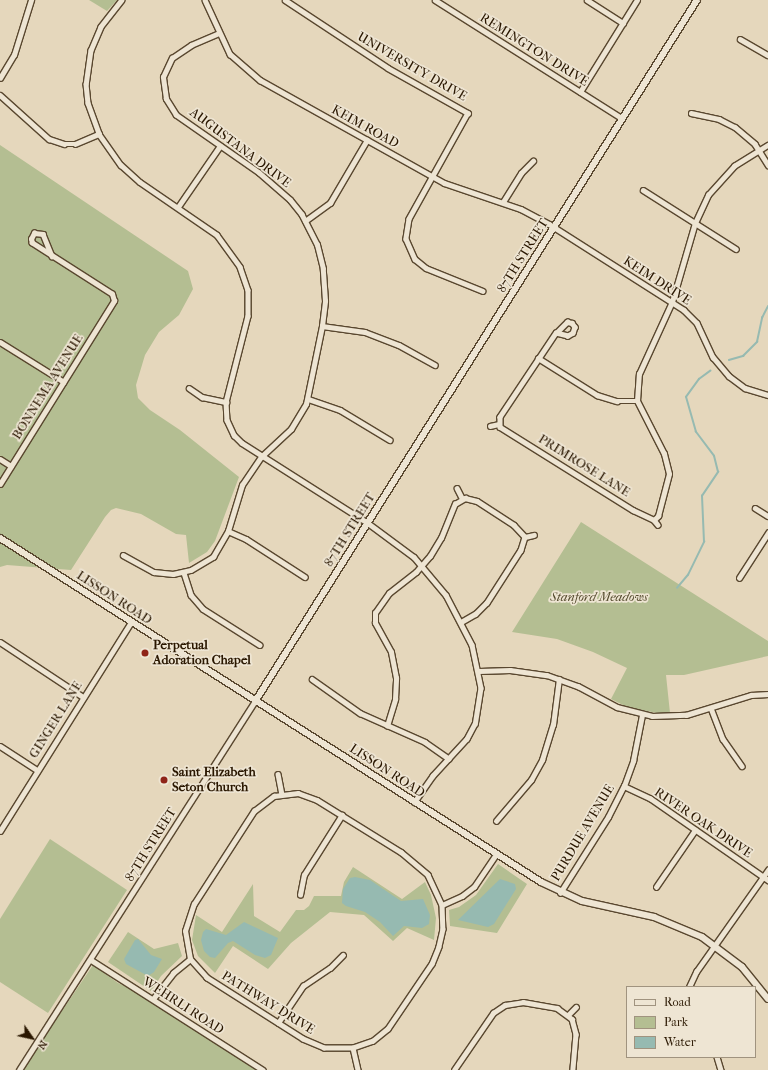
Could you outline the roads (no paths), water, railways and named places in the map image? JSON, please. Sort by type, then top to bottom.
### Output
[{"type":"street","points":[[0,78],[14,55],[31,0]]},
{"type":"street","points":[[122,0],[101,27],[91,50],[87,70],[88,103],[99,134],[128,172],[225,242],[240,267],[248,290],[247,327],[226,402],[228,420],[234,434],[261,457],[368,523],[401,546],[422,565],[446,595],[462,622],[479,671],[481,696],[478,717],[467,739],[433,776],[415,802]]},
{"type":"street","name":"KEIM ROAD","points":[[205,0],[230,54],[260,80],[457,189],[502,202],[533,215],[554,227]]},
{"type":"street","name":"UNIVERSITY DRIVE","points":[[285,0],[388,68],[468,112],[432,176]]},
{"type":"street","name":"REMINGTON DRIVE","points":[[435,0],[622,118]]},
{"type":"street","points":[[587,0],[622,23]]},
{"type":"street","points":[[580,92],[637,0]]},
{"type":"street","name":"87TH STREET","points":[[18,1070],[91,960],[256,700],[697,0]]},
{"type":"street","name":"AUGUSTANA DRIVE","points":[[184,572],[213,557],[228,531],[242,485],[261,457],[291,429],[308,399],[322,326],[325,300],[323,269],[317,245],[305,221],[290,200],[276,186],[176,115],[166,99],[163,87],[166,67],[175,55],[219,33]]},
{"type":"street","points":[[740,39],[768,56]]},
{"type":"street","points":[[0,95],[49,139],[64,144],[75,144],[99,134]]},
{"type":"street","points":[[691,113],[725,121],[743,132],[760,150],[768,165]]},
{"type":"street","points":[[305,221],[330,203],[367,140]]},
{"type":"street","points":[[654,520],[658,516],[666,490],[668,467],[638,401],[639,374],[672,302],[695,223],[716,184],[734,166],[768,145]]},
{"type":"street","points":[[178,207],[220,146]]},
{"type":"street","points":[[502,202],[521,173],[534,161]]},
{"type":"street","points":[[432,176],[409,219],[406,234],[408,248],[415,259],[426,268],[483,291]]},
{"type":"street","points":[[643,190],[736,249]]},
{"type":"street","name":"KEIM DRIVE","points":[[554,227],[672,302],[697,323],[713,357],[728,376],[746,388],[768,394]]},
{"type":"street","points":[[34,233],[43,234],[52,256],[32,243],[30,239],[34,233]]},
{"type":"street","name":"BONNEMA AVENUE","points":[[0,484],[114,301],[112,294],[52,256]]},
{"type":"street","points":[[322,326],[365,332],[399,345],[435,365]]},
{"type":"street","points":[[490,426],[499,424],[500,416],[556,333]]},
{"type":"street","points":[[0,342],[64,382]]},
{"type":"street","points":[[538,358],[598,395],[617,401],[638,401]]},
{"type":"street","points":[[189,388],[202,397],[226,402]]},
{"type":"street","points":[[308,399],[340,410],[390,440]]},
{"type":"street","name":"PRIMROSE LANE","points":[[499,424],[502,430],[654,520],[658,525]]},
{"type":"street","points":[[0,459],[11,466]]},
{"type":"street","points":[[457,488],[462,498]]},
{"type":"street","points":[[462,498],[477,501],[520,529],[524,537],[521,550],[487,603],[476,614],[462,622]]},
{"type":"street","points":[[387,726],[395,699],[395,666],[388,645],[375,623],[374,616],[384,599],[422,565],[441,538],[455,504],[462,498]]},
{"type":"street","points":[[755,508],[768,516]]},
{"type":"street","points":[[228,531],[246,539],[305,577]]},
{"type":"street","points":[[739,578],[768,533]]},
{"type":"street","points":[[524,537],[534,535]]},
{"type":"street","name":"LISSON ROAD","points":[[0,538],[496,854],[560,893],[595,905],[670,922],[715,945],[742,967],[768,999]]},
{"type":"street","points":[[123,556],[154,572],[184,572],[191,595],[203,609],[260,645]]},
{"type":"street","name":"GINGER LANE","points":[[0,831],[131,622]]},
{"type":"street","points":[[0,642],[83,697]]},
{"type":"street","points":[[479,671],[517,670],[559,679],[617,707],[642,715],[677,716],[711,708],[751,695],[768,694]]},
{"type":"street","points":[[312,679],[345,704],[387,726],[425,742],[450,759]]},
{"type":"street","points":[[496,821],[531,780],[542,760],[553,725],[559,679]]},
{"type":"street","points":[[711,708],[723,739],[742,766]]},
{"type":"street","name":"PURDUE AVENUE","points":[[560,893],[608,817],[624,786],[633,760],[642,715]]},
{"type":"street","points":[[0,746],[37,770]]},
{"type":"street","points":[[153,999],[173,973],[190,960],[185,931],[194,904],[254,811],[262,803],[282,794],[278,774]]},
{"type":"street","name":"RIVER OAK DRIVE","points":[[624,786],[650,798],[768,880]]},
{"type":"street","name":"PATHWAY DRIVE","points":[[190,960],[207,978],[278,1023],[316,1045],[337,1049],[353,1048],[373,1040],[388,1029],[432,964],[439,947],[443,929],[442,905],[434,884],[420,866],[342,815],[308,796],[282,794]]},
{"type":"street","points":[[300,895],[304,875],[342,815]]},
{"type":"street","points":[[656,887],[695,830]]},
{"type":"street","points":[[442,905],[462,896],[474,887],[496,854]]},
{"type":"street","points":[[690,986],[715,945],[768,870]]},
{"type":"street","points":[[278,1023],[303,986],[330,968],[342,956]]},
{"type":"street","name":"WEHRLI ROAD","points":[[91,960],[263,1070]]},
{"type":"street","points":[[454,1070],[489,1017],[502,1007],[513,1003],[530,1003],[553,1006],[568,1015],[574,1023],[576,1034],[573,1070]]},
{"type":"street","points":[[568,1015],[576,1007]]},
{"type":"street","points":[[353,1048],[358,1070]]},
{"type":"street","points":[[717,1058],[721,1070]]},
{"type":"water","points":[[355,877],[370,880],[401,901],[423,899],[430,915],[429,924],[422,928],[404,926],[393,936],[380,922],[365,912],[346,906],[342,903],[343,889],[350,878]]},
{"type":"water","points":[[500,879],[515,884],[516,889],[494,924],[488,927],[458,920]]},
{"type":"water","points":[[244,922],[278,938],[271,955],[265,958],[255,955],[233,941],[228,943],[215,958],[210,957],[204,951],[201,940],[203,932],[206,929],[226,935]]},
{"type":"water","points":[[138,939],[151,955],[162,959],[154,972],[148,976],[126,964],[124,959],[135,940]]},
{"type":"waterway","points":[[729,360],[743,356],[757,342],[762,318],[768,306]]},
{"type":"waterway","points":[[677,588],[688,575],[704,542],[702,496],[718,472],[714,456],[696,432],[686,397],[699,379],[710,371]]},
{"type":"place","name":"Perpetual Adoration Chapel","points":[[145,653]]},
{"type":"place","name":"Saint Elizabeth Seton Church","points":[[164,780]]},
{"type":"park label","name":"Stanford Meadows","points":[[599,597]]}]
